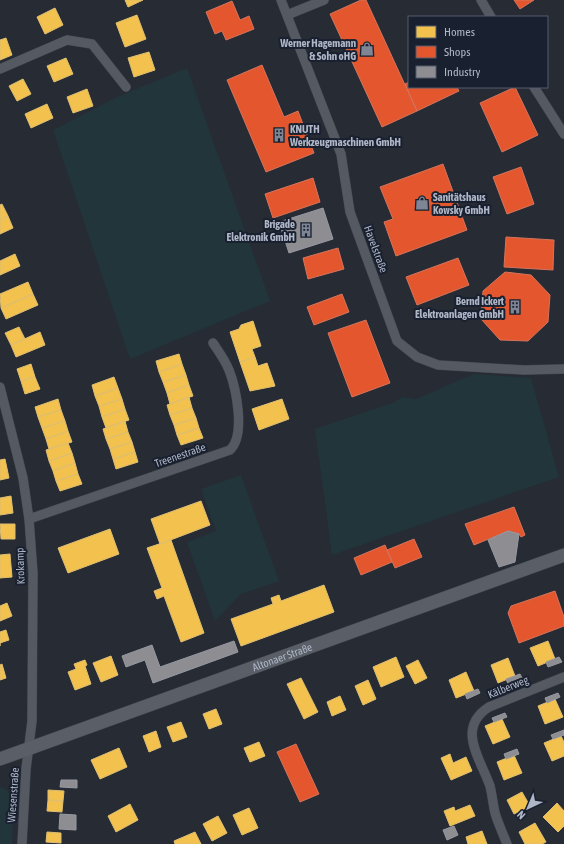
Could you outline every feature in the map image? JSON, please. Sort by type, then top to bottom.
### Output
[{"type":"main road","name":"Altonaer Straße","points":[[0,759],[564,555]]},
{"type":"street","name":"Havelstraße","points":[[281,0],[341,154],[350,212],[397,341],[417,357],[438,365],[524,370],[564,369]]},
{"type":"street","points":[[287,15],[324,0]]},
{"type":"street","points":[[481,0],[490,16]]},
{"type":"street","points":[[0,70],[67,40],[92,44],[126,87]]},
{"type":"street","points":[[535,88],[564,134]]},
{"type":"street","name":"Treenestraße","points":[[29,519],[230,450],[237,441],[239,425],[234,384],[222,355],[213,343]]},
{"type":"street","name":"Krokamp","points":[[0,389],[24,478],[29,519],[33,580],[32,721],[29,748]]},
{"type":"street","name":"Kälberweg","points":[[507,844],[496,814],[490,786],[473,744],[473,729],[475,720],[481,712],[489,707],[564,678]]},
{"type":"street","name":"Wiesenstraße","points":[[22,844],[29,748]]},
{"type":"green space","points":[[187,68],[270,301],[130,359],[53,130],[117,97]]},
{"type":"green space","points":[[474,374],[531,378],[559,477],[332,555],[315,429],[395,402],[402,397],[416,399]]},
{"type":"green space","points":[[241,475],[279,581],[241,594],[215,621],[187,542],[216,531],[201,489]]},
{"type":"green space","points":[[0,786],[8,791],[13,800],[12,844],[0,844]]},
{"type":"building: Homes","points":[[125,0],[143,0],[128,7]]},
{"type":"building: Homes","points":[[55,8],[63,25],[45,34],[37,17]]},
{"type":"building: Homes","points":[[137,15],[146,39],[125,47],[116,23]]},
{"type":"building: Homes","points":[[6,38],[12,55],[0,60],[0,40]]},
{"type":"building: Homes","points":[[149,52],[155,70],[134,77],[128,58]]},
{"type":"building: Homes","points":[[66,58],[73,74],[54,82],[47,66]]},
{"type":"building: Homes","points":[[23,79],[31,94],[17,101],[9,86]]},
{"type":"building: Homes","points":[[87,89],[93,106],[73,113],[67,97]]},
{"type":"building: Homes","points":[[47,104],[53,118],[31,128],[25,114]]},
{"type":"building: Homes","points":[[2,204],[8,216],[0,220],[0,205]]},
{"type":"building: Homes","points":[[8,216],[13,228],[0,234],[0,220]]},
{"type":"building: Homes","points":[[15,254],[20,266],[0,275],[0,261]]},
{"type":"building: Homes","points":[[28,282],[33,294],[1,308],[0,294]]},
{"type":"building: Homes","points":[[33,294],[38,305],[6,319],[1,308]]},
{"type":"building: Homes","points":[[253,321],[261,346],[252,349],[255,357],[240,362],[230,332],[239,329],[241,325]]},
{"type":"building: Homes","points":[[19,327],[25,339],[11,345],[5,333]]},
{"type":"building: Homes","points":[[40,332],[45,345],[16,357],[11,345]]},
{"type":"building: Homes","points":[[179,354],[182,364],[159,372],[156,361]]},
{"type":"building: Homes","points":[[255,357],[258,366],[267,363],[275,386],[250,391],[240,362]]},
{"type":"building: Homes","points":[[31,364],[35,377],[21,381],[17,369]]},
{"type":"building: Homes","points":[[182,364],[186,375],[163,382],[159,372]]},
{"type":"building: Homes","points":[[186,375],[189,385],[167,393],[163,382]]},
{"type":"building: Homes","points":[[35,377],[40,389],[25,394],[21,381]]},
{"type":"building: Homes","points":[[114,377],[118,388],[95,396],[92,385]]},
{"type":"building: Homes","points":[[189,385],[193,396],[170,404],[167,393]]},
{"type":"building: Homes","points":[[118,388],[122,399],[99,406],[95,396]]},
{"type":"building: Homes","points":[[189,397],[192,408],[170,415],[167,405]]},
{"type":"building: Homes","points":[[58,399],[61,410],[38,417],[35,407]]},
{"type":"building: Homes","points":[[122,399],[125,409],[102,417],[99,406]]},
{"type":"building: Homes","points":[[282,399],[289,419],[259,430],[252,409]]},
{"type":"building: Homes","points":[[192,408],[196,418],[174,425],[170,415]]},
{"type":"building: Homes","points":[[125,409],[129,420],[106,428],[102,417]]},
{"type":"building: Homes","points":[[61,410],[65,421],[42,428],[38,417]]},
{"type":"building: Homes","points":[[196,418],[199,428],[177,435],[174,425]]},
{"type":"building: Homes","points":[[65,421],[68,431],[46,439],[42,428]]},
{"type":"building: Homes","points":[[125,421],[128,432],[106,439],[103,429]]},
{"type":"building: Homes","points":[[199,428],[203,438],[181,445],[177,435]]},
{"type":"building: Homes","points":[[68,431],[72,442],[49,449],[46,439]]},
{"type":"building: Homes","points":[[128,432],[132,442],[110,449],[106,439]]},
{"type":"building: Homes","points":[[132,442],[135,452],[113,459],[110,449]]},
{"type":"building: Homes","points":[[68,443],[72,453],[49,461],[46,450]]},
{"type":"building: Homes","points":[[135,452],[138,462],[116,469],[113,459]]},
{"type":"building: Homes","points":[[72,453],[75,463],[53,471],[49,461]]},
{"type":"building: Homes","points":[[5,459],[9,478],[0,480],[0,460]]},
{"type":"building: Homes","points":[[75,463],[78,474],[56,481],[53,471]]},
{"type":"building: Homes","points":[[78,474],[82,484],[60,491],[56,481]]},
{"type":"building: Homes","points":[[11,496],[13,513],[0,515],[0,498]]},
{"type":"building: Homes","points":[[201,501],[210,525],[160,544],[151,519]]},
{"type":"building: Homes","points":[[0,524],[15,524],[15,539],[1,539]]},
{"type":"building: Homes","points":[[110,529],[119,554],[68,573],[58,548]]},
{"type":"building: Homes","points":[[171,540],[204,633],[181,642],[164,596],[157,599],[154,591],[162,588],[147,548]]},
{"type":"building: Homes","points":[[10,554],[12,577],[0,578],[0,555]]},
{"type":"building: Homes","points":[[324,585],[334,612],[241,646],[231,619],[273,604],[271,598],[279,595],[281,601]]},
{"type":"building: Homes","points":[[7,603],[12,616],[0,621],[0,606]]},
{"type":"building: Homes","points":[[6,630],[9,640],[0,643],[0,632]]},
{"type":"building: Homes","points":[[548,641],[555,659],[538,666],[530,648]]},
{"type":"building: Homes","points":[[111,656],[118,675],[101,682],[93,663]]},
{"type":"building: Homes","points":[[396,657],[404,677],[381,687],[373,667]]},
{"type":"building: Homes","points":[[508,658],[515,676],[498,683],[491,665]]},
{"type":"building: Homes","points":[[85,660],[87,665],[85,666],[91,684],[75,690],[68,672],[76,669],[74,664]]},
{"type":"building: Homes","points":[[418,660],[427,678],[415,684],[406,666]]},
{"type":"building: Homes","points":[[2,664],[6,678],[0,680],[0,665]]},
{"type":"building: Homes","points":[[466,672],[474,691],[456,698],[449,680]]},
{"type":"building: Homes","points":[[301,678],[318,712],[304,719],[287,684]]},
{"type":"building: Homes","points":[[368,680],[376,699],[363,705],[355,686]]},
{"type":"building: Homes","points":[[340,696],[346,710],[332,716],[327,702]]},
{"type":"building: Homes","points":[[555,699],[563,717],[545,724],[538,706]]},
{"type":"building: Homes","points":[[216,709],[222,724],[209,729],[203,714]]},
{"type":"building: Homes","points":[[502,719],[510,737],[493,744],[485,726]]},
{"type":"building: Homes","points":[[181,722],[187,737],[173,742],[167,727]]},
{"type":"building: Homes","points":[[156,731],[161,747],[149,752],[143,736]]},
{"type":"building: Homes","points":[[561,736],[564,742],[564,756],[552,761],[544,743]]},
{"type":"building: Homes","points":[[259,742],[265,756],[250,762],[244,748]]},
{"type":"building: Homes","points":[[119,748],[127,767],[100,779],[91,760]]},
{"type":"building: Homes","points":[[450,754],[453,763],[466,757],[472,771],[451,780],[441,758]]},
{"type":"building: Homes","points":[[514,755],[522,773],[504,780],[497,762]]},
{"type":"building: Homes","points":[[48,790],[64,791],[63,801],[48,800]]},
{"type":"building: Homes","points":[[522,792],[530,806],[514,814],[507,800]]},
{"type":"building: Homes","points":[[48,800],[63,801],[62,812],[47,811]]},
{"type":"building: Homes","points":[[557,803],[564,811],[564,826],[558,832],[543,817]]},
{"type":"building: Homes","points":[[130,804],[138,820],[116,832],[108,816]]},
{"type":"building: Homes","points":[[470,805],[475,816],[450,826],[444,811],[454,807],[455,811]]},
{"type":"building: Homes","points":[[249,808],[258,828],[242,835],[233,815]]},
{"type":"building: Homes","points":[[218,816],[227,833],[212,841],[203,824]]},
{"type":"building: Homes","points":[[535,823],[546,842],[542,844],[525,844],[519,832]]},
{"type":"building: Homes","points":[[482,831],[487,844],[468,844],[466,837]]},
{"type":"building: Homes","points":[[47,832],[61,833],[61,843],[46,842]]},
{"type":"building: Homes","points":[[195,832],[201,844],[175,844],[174,841]]},
{"type":"building: Shops","name":"Werner Hagemann & Sohn oHG","points":[[361,0],[366,0],[417,111],[382,127],[330,14]]},
{"type":"building: Shops","points":[[514,0],[534,0],[520,9]]},
{"type":"building: Shops","points":[[232,1],[240,20],[249,16],[254,29],[226,40],[222,31],[215,34],[206,12]]},
{"type":"building: Shops","name":"KNUTH Werkzeugmaschinen GmbH","points":[[262,65],[284,117],[298,111],[314,153],[266,172],[227,80]]},
{"type":"building: Shops","points":[[408,82],[408,88],[458,88],[459,91],[417,111],[405,84]]},
{"type":"building: Shops","points":[[515,88],[538,135],[502,152],[480,103]]},
{"type":"building: Shops","name":"Sanitätshaus Kowsky GmbH","points":[[443,164],[467,230],[396,256],[384,222],[393,219],[380,187]]},
{"type":"building: Shops","points":[[521,167],[534,204],[507,214],[493,177]]},
{"type":"building: Shops","points":[[313,178],[320,202],[273,218],[265,194]]},
{"type":"building: Shops","points":[[506,237],[554,240],[553,270],[504,267]]},
{"type":"building: Shops","points":[[338,248],[344,269],[308,279],[303,258]]},
{"type":"building: Shops","points":[[458,258],[469,285],[417,305],[406,277]]},
{"type":"building: Shops","name":"Bernd Ickert Elektroanlagen GmbH","points":[[505,272],[531,275],[550,295],[548,322],[528,341],[500,340],[481,319],[483,291]]},
{"type":"building: Shops","points":[[342,294],[349,312],[314,325],[307,307]]},
{"type":"building: Shops","points":[[366,320],[390,383],[352,397],[328,333]]},
{"type":"building: Shops","points":[[514,507],[525,535],[521,537],[519,534],[508,531],[474,545],[465,524]]},
{"type":"building: Shops","points":[[414,539],[422,557],[395,568],[387,550]]},
{"type":"building: Shops","points":[[385,545],[392,562],[361,575],[354,558]]},
{"type":"building: Shops","points":[[555,591],[564,617],[564,626],[519,643],[508,613],[511,606]]},
{"type":"building: Shops","points":[[296,744],[319,794],[300,802],[277,752]]},
{"type":"building: Industry","name":"Brigade Elektronik GmbH","points":[[323,208],[333,239],[289,253],[279,222]]},
{"type":"building: Industry","points":[[508,531],[519,534],[515,562],[499,567],[488,540]]},
{"type":"building: Industry","points":[[234,641],[238,652],[153,683],[145,660],[126,667],[122,656],[152,645],[160,667]]},
{"type":"building: Industry","points":[[559,657],[562,662],[548,667],[546,662]]},
{"type":"building: Industry","points":[[520,674],[522,678],[508,684],[506,679]]},
{"type":"building: Industry","points":[[478,689],[480,693],[467,699],[465,694]]},
{"type":"building: Industry","points":[[558,693],[560,697],[547,703],[545,698]]},
{"type":"building: Industry","points":[[505,713],[507,717],[494,722],[492,718]]},
{"type":"building: Industry","points":[[564,730],[564,735],[553,739],[551,735]]},
{"type":"building: Industry","points":[[517,749],[519,754],[506,759],[504,754]]},
{"type":"building: Industry","points":[[61,780],[77,780],[77,788],[60,787]]},
{"type":"building: Industry","points":[[60,814],[76,815],[76,830],[59,829]]},
{"type":"building: Industry","points":[[454,826],[458,835],[447,840],[443,830]]},
{"type":"place","name":"Werner Hagemann & Sohn oHG","points":[[367,49]]},
{"type":"place","name":"KNUTH Werkzeugmaschinen GmbH","points":[[279,135]]},
{"type":"place","name":"Sanitätshaus Kowsky GmbH","points":[[422,203]]},
{"type":"place","name":"Brigade Elektronik GmbH","points":[[306,230]]},
{"type":"place","name":"Bernd Ickert Elektroanlagen GmbH","points":[[515,307]]}]
